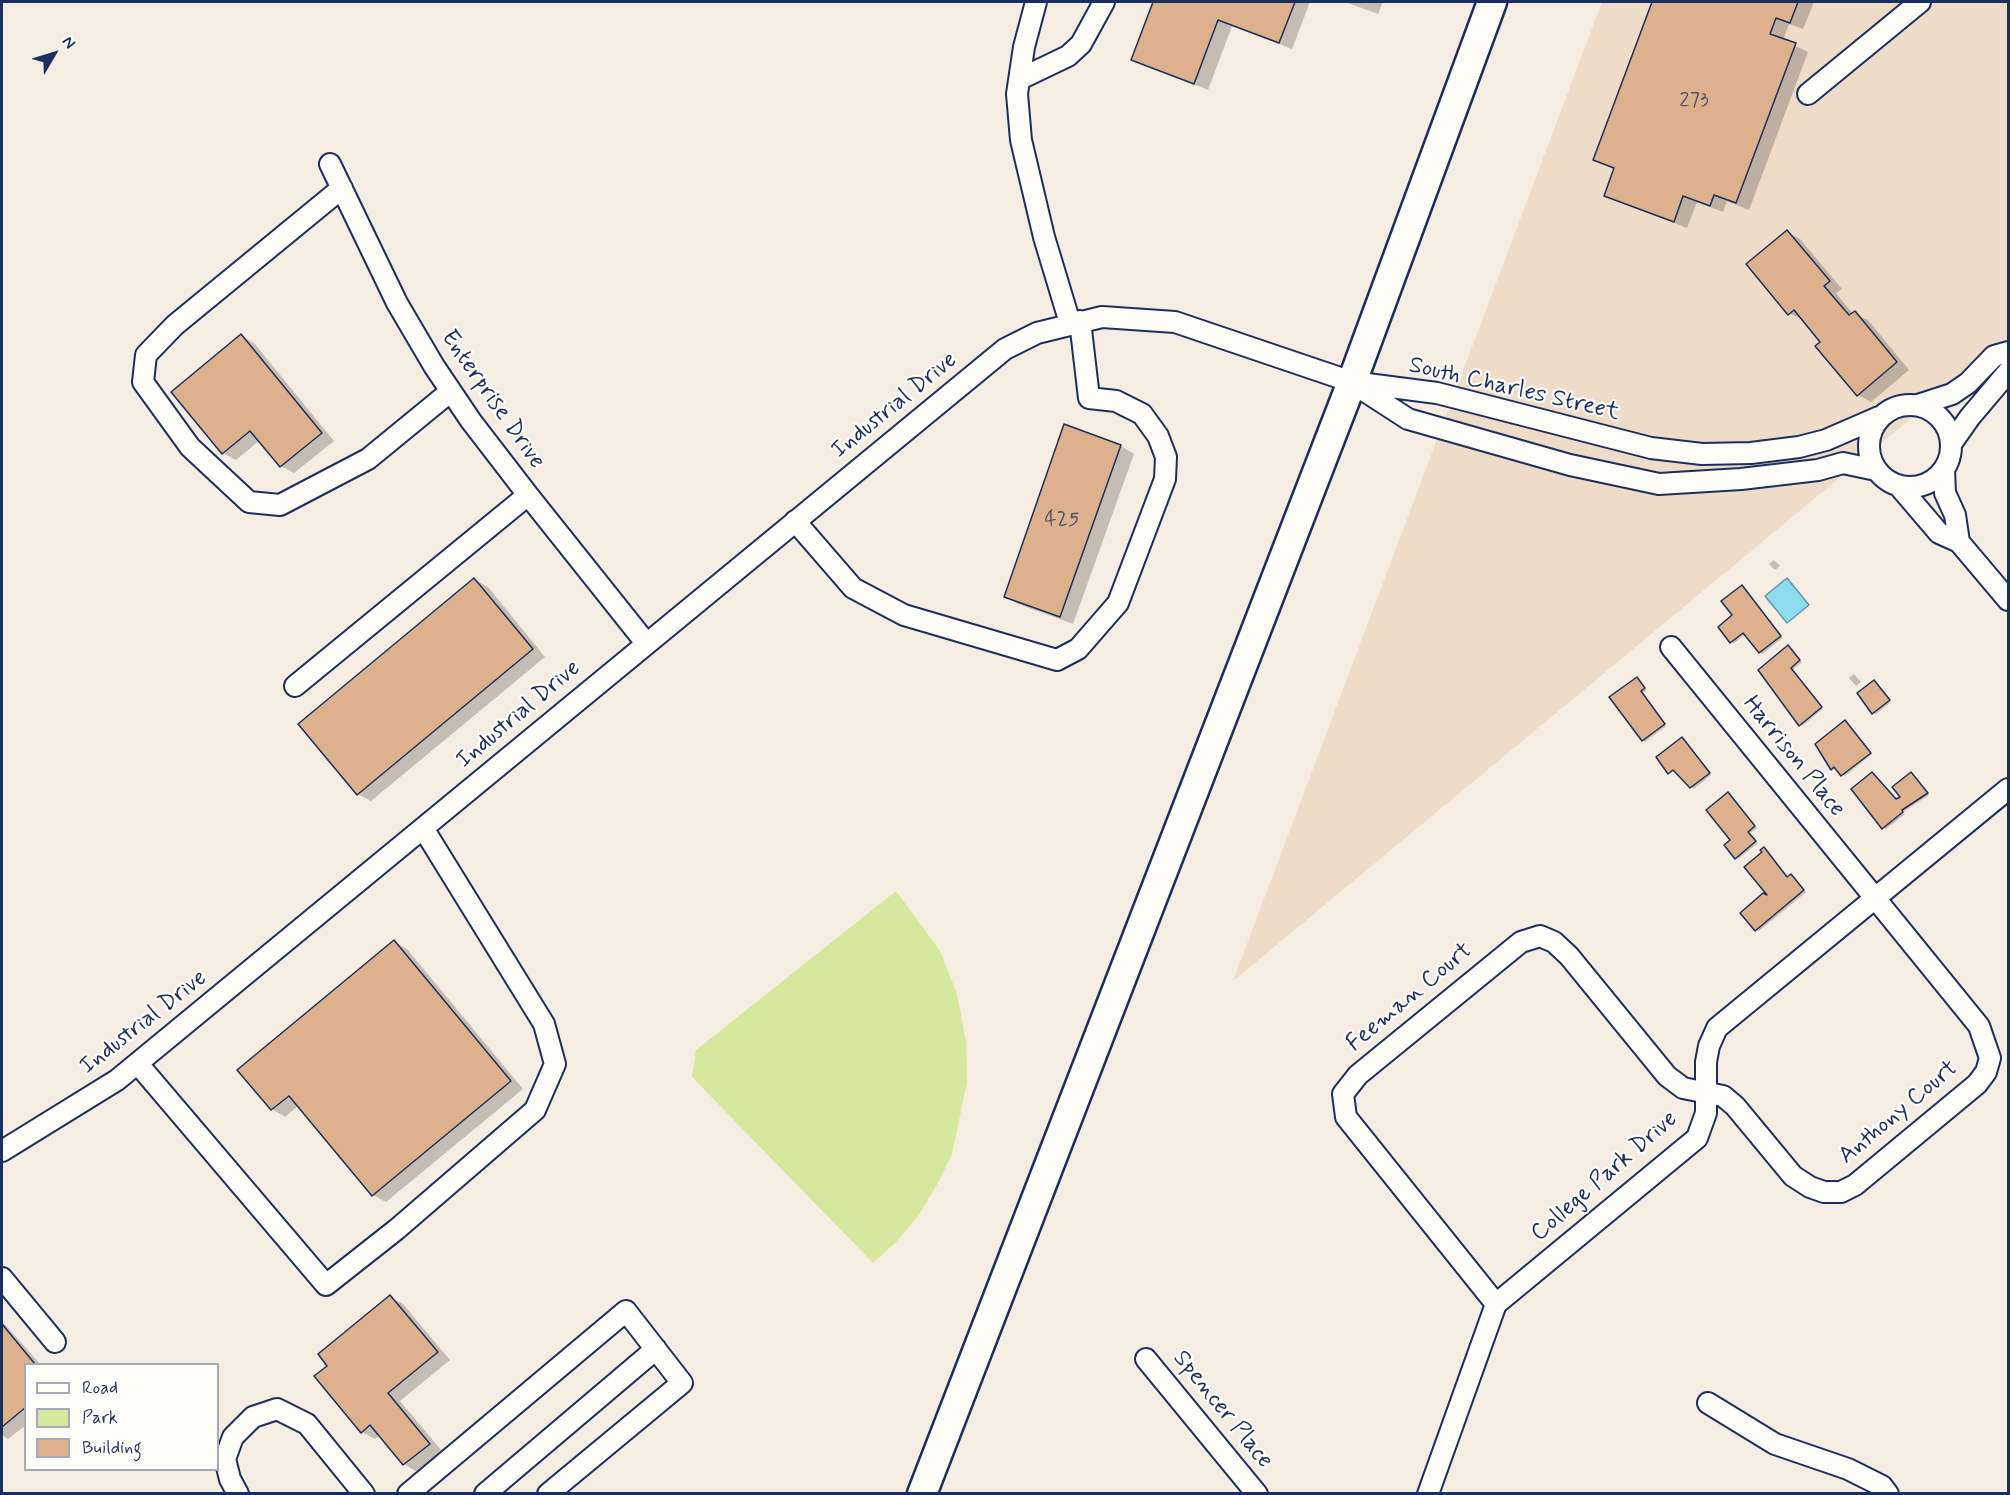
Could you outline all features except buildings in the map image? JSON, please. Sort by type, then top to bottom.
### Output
[{"type":"highway","points":[[922,1494],[1352,382],[1492,2]]},
{"type":"street","points":[[795,520],[853,588],[904,615],[1057,660],[1078,649],[1118,603],[1165,480],[1166,457],[1158,436],[1142,414],[1116,401],[1089,398],[1075,322],[1044,237],[1021,140],[1017,94],[1024,48],[1036,2]]},
{"type":"street","points":[[1020,79],[1068,56],[1081,44],[1104,2]]},
{"type":"street","points":[[1808,94],[1920,2]]},
{"type":"street","name":"Enterprise Drive","points":[[330,164],[397,303],[451,392],[528,495],[646,643]]},
{"type":"street","points":[[342,188],[175,326],[147,355],[143,382],[190,447],[249,502],[280,505],[368,459],[451,392]]},
{"type":"street","name":"Industrial Drive","points":[[2,1151],[117,1080],[138,1064],[1005,349],[1037,333],[1102,317],[1175,322],[1352,382]]},
{"type":"street","points":[[1918,405],[1932,411],[1942,420],[1949,432],[1950,457],[1944,469],[1935,478],[1911,487],[1887,480],[1876,470],[1870,457],[1869,443],[1872,429],[1879,417],[1898,407],[1918,405],[1952,394],[1968,383],[1994,356],[2008,352]]},
{"type":"street","points":[[1951,444],[1970,417],[2008,372]]},
{"type":"street","name":"South Charles Street","points":[[1352,382],[1437,393],[1651,448],[1702,454],[1751,453],[1799,447],[1826,440],[1879,417]]},
{"type":"street","name":"South Charles Street","points":[[1352,382],[1408,419],[1570,465],[1659,484],[1742,479],[1818,470],[1843,463],[1876,470]]},
{"type":"street","points":[[1944,469],[1945,493],[1955,515],[1959,542]]},
{"type":"street","points":[[1899,485],[1940,533],[1959,542],[2008,600]]},
{"type":"street","points":[[295,686],[528,495]]},
{"type":"street","name":"Harrison Place","points":[[1671,646],[1875,899]]},
{"type":"street","name":"College Park Drive","points":[[1496,1304],[1697,1138],[1706,1113],[1706,1062],[1709,1046],[1717,1028],[2008,789]]},
{"type":"street","points":[[138,1064],[326,1285],[405,1222],[535,1110],[555,1064],[544,1024],[423,828]]},
{"type":"street","name":"Anthony Court","points":[[1707,1092],[1723,1096],[1736,1106],[1793,1176],[1810,1187],[1824,1192],[1840,1192],[1855,1185],[1977,1084],[1986,1072],[1990,1058],[1979,1026],[1875,899]]},
{"type":"street","name":"Feeman Court","points":[[1496,1304],[1346,1117],[1343,1094],[1358,1075],[1502,955],[1521,942],[1540,936],[1554,942],[1569,956],[1667,1076],[1683,1088],[1707,1092]]},
{"type":"street","points":[[2,1278],[55,1342]]},
{"type":"street","points":[[1428,1494],[1496,1304]]},
{"type":"street","points":[[408,1494],[626,1311],[682,1383],[548,1494]]},
{"type":"street","points":[[485,1494],[656,1349]]},
{"type":"street","name":"Spencer Place","points":[[1146,1359],[1257,1494]]},
{"type":"street","points":[[1708,1403],[1775,1444],[1848,1469],[1882,1486],[1888,1494]]},
{"type":"street","points":[[238,1494],[230,1479],[225,1459],[233,1437],[252,1417],[276,1409],[307,1424],[364,1494]]},
{"type":"shaded area","points":[[1602,2],[2008,2],[2008,338],[1233,981]]},
{"type":"green space","points":[[896,891],[940,951],[957,994],[966,1041],[967,1082],[952,1154],[939,1181],[919,1215],[895,1243],[873,1263],[692,1077],[696,1050]]},
{"type":"water","points":[[1787,578],[1809,605],[1787,623],[1765,596]]}]
